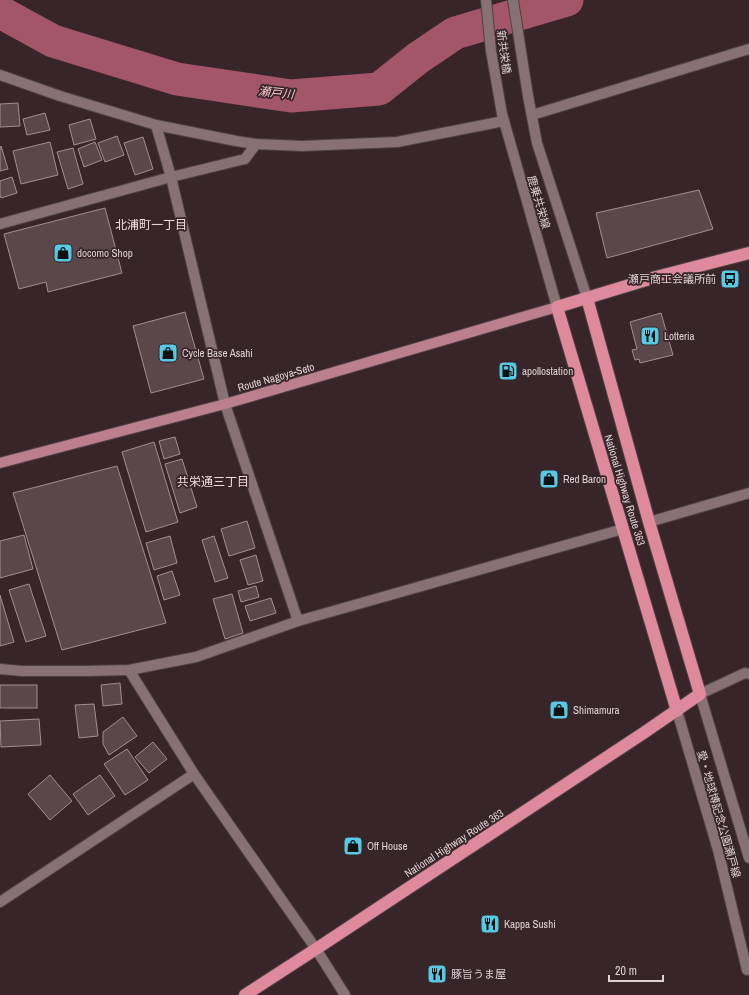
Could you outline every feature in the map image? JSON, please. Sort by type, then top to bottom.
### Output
[{"type":"highway","points":[[556,307],[656,277],[749,253]]},
{"type":"highway","name":"National Highway Route 363","points":[[245,995],[677,711],[700,694],[649,522],[587,298]]},
{"type":"highway","name":"National Highway Route 363","points":[[556,307],[677,711]]},
{"type":"main road","name":"Route Nagoya-Seto","points":[[0,462],[225,404],[556,307]]},
{"type":"street","name":"新共栄橋","points":[[513,0],[528,96]]},
{"type":"street","name":"新共栄橋","points":[[486,2],[491,51],[500,103]]},
{"type":"street","points":[[532,115],[749,49]]},
{"type":"street","points":[[0,75],[60,96],[156,125],[256,144],[302,146],[397,142],[504,121]]},
{"type":"street","name":"鹿乗共栄線","points":[[528,96],[537,143],[587,298]]},
{"type":"street","name":"鹿乗共栄線","points":[[500,103],[556,307]]},
{"type":"street","points":[[156,125],[171,178],[225,404],[298,620]]},
{"type":"street","points":[[0,224],[245,158],[256,144]]},
{"type":"street","points":[[649,522],[749,492]]},
{"type":"street","points":[[0,669],[22,671],[129,670],[196,657],[298,620],[623,529]]},
{"type":"street","points":[[129,670],[194,774],[316,949],[345,995]]},
{"type":"street","points":[[700,694],[745,673],[749,674]]},
{"type":"street","name":"愛・地球博記念公園瀬戸線","points":[[700,694],[749,858]]},
{"type":"street","name":"愛・地球博記念公園瀬戸線","points":[[677,711],[718,850],[747,970]]},
{"type":"street","points":[[0,902],[194,774]]},
{"type":"building","points":[[18,103],[20,126],[0,127],[0,104]]},
{"type":"building","points":[[45,113],[50,130],[27,135],[23,119]]},
{"type":"building","points":[[90,119],[96,139],[74,145],[69,125]]},
{"type":"building","points":[[117,136],[124,155],[105,162],[98,143]]},
{"type":"building","points":[[143,137],[153,169],[135,175],[124,143]]},
{"type":"building","points":[[50,142],[58,175],[21,184],[13,151]]},
{"type":"building","points":[[95,142],[102,160],[84,167],[78,149]]},
{"type":"building","points":[[1,146],[8,169],[0,171],[0,147]]},
{"type":"building","points":[[73,148],[83,184],[68,189],[57,152]]},
{"type":"building","points":[[12,177],[17,193],[1,198],[0,181]]},
{"type":"building","points":[[699,190],[713,229],[607,258],[596,213]]},
{"type":"building","name":"docomo Shop","points":[[105,208],[122,273],[48,292],[46,282],[19,289],[4,234]]},
{"type":"building","name":"Cycle Base Asahi","points":[[185,312],[204,379],[151,393],[133,326]]},
{"type":"building","name":"Lotteria","points":[[661,313],[673,355],[640,363],[639,359],[635,360],[632,350],[637,349],[630,322]]},
{"type":"building","points":[[175,437],[180,454],[164,459],[159,441]]},
{"type":"building","points":[[154,442],[178,522],[146,532],[122,452]]},
{"type":"building","points":[[182,459],[197,507],[180,513],[165,464]]},
{"type":"building","points":[[117,466],[166,623],[62,650],[13,493]]},
{"type":"building","points":[[247,521],[255,548],[229,556],[221,529]]},
{"type":"building","points":[[24,535],[33,569],[0,578],[0,541]]},
{"type":"building","points":[[170,536],[177,563],[154,570],[146,543]]},
{"type":"building","points":[[214,536],[228,578],[215,582],[202,540]]},
{"type":"building","points":[[256,555],[263,581],[248,585],[240,560]]},
{"type":"building","points":[[172,571],[180,595],[164,600],[157,576]]},
{"type":"building","points":[[29,584],[46,636],[26,642],[9,590]]},
{"type":"building","points":[[256,586],[259,597],[241,602],[238,591]]},
{"type":"building","points":[[232,594],[243,633],[225,639],[213,599]]},
{"type":"building","points":[[0,595],[14,642],[0,646]]},
{"type":"building","points":[[271,598],[276,613],[250,621],[245,606]]},
{"type":"building","points":[[120,683],[122,704],[103,706],[101,685]]},
{"type":"building","points":[[0,685],[37,685],[37,708],[0,708]]},
{"type":"building","points":[[94,704],[98,736],[79,738],[75,705]]},
{"type":"building","points":[[123,717],[137,736],[109,755],[103,744],[103,732]]},
{"type":"building","points":[[39,719],[41,745],[1,747],[0,721]]},
{"type":"building","points":[[153,742],[167,759],[149,773],[135,757]]},
{"type":"building","points":[[127,749],[148,780],[125,795],[104,764]]},
{"type":"building","points":[[50,775],[72,801],[50,820],[28,794]]},
{"type":"building","points":[[100,775],[115,796],[88,815],[73,794]]},
{"type":"waterway","name":"瀬戸川","points":[[0,12],[53,41],[177,79],[291,96],[379,89],[418,58],[455,33],[567,0]]},
{"type":"place","name":"docomo Shop","points":[[63,253]]},
{"type":"place","name":"瀬戸商工会議所前","points":[[730,279]]},
{"type":"place","name":"Lotteria","points":[[650,336]]},
{"type":"place","name":"Cycle Base Asahi","points":[[168,353]]},
{"type":"place","name":"apollostation","points":[[508,371]]},
{"type":"place","name":"Red Baron","points":[[549,479]]},
{"type":"place","name":"Shimamura","points":[[559,710]]},
{"type":"place","name":"Off House","points":[[353,846]]},
{"type":"place","name":"Kappa Sushi","points":[[490,924]]},
{"type":"place","name":"豚旨うま屋","points":[[437,974]]},
{"type":"district","name":"北浦町一丁目","points":[[151,225]]},
{"type":"district","name":"共栄通三丁目","points":[[213,482]]}]
